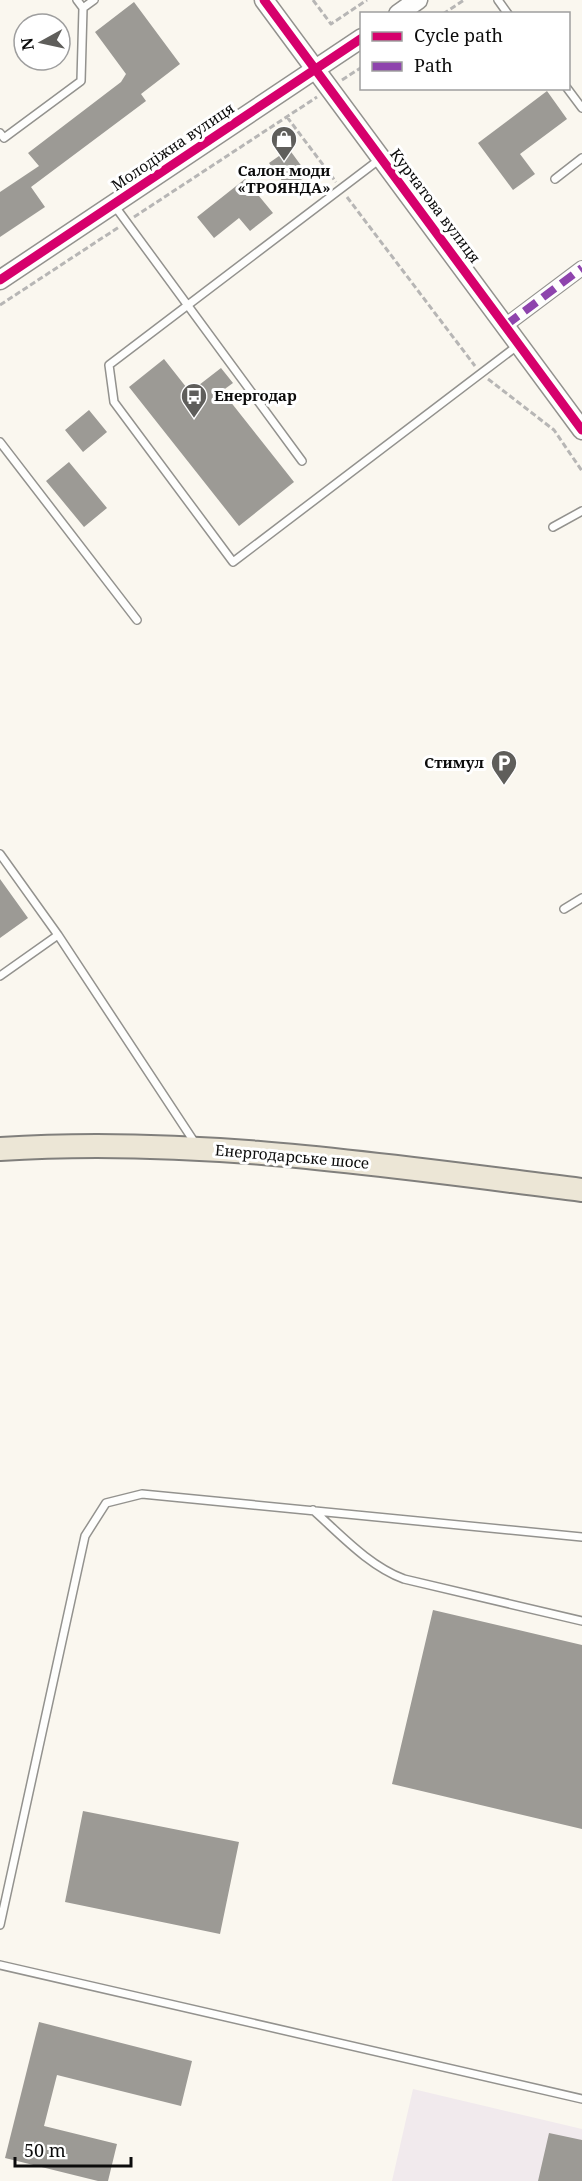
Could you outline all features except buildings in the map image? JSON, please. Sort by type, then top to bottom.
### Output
[{"type":"main road","name":"Енергодарське шосе","points":[[0,1149],[128,1145],[198,1148],[386,1165],[582,1190]]},
{"type":"street","name":"Курчатова вулиця","points":[[264,0],[582,430]]},
{"type":"street","points":[[401,12],[418,0]]},
{"type":"street","name":"Молодіжна вулиця","points":[[0,280],[360,39]]},
{"type":"street","points":[[506,326],[582,268]]},
{"type":"lane","points":[[0,133],[4,138],[81,81],[83,8],[77,0]]},
{"type":"lane","points":[[83,8],[94,0]]},
{"type":"lane","points":[[568,90],[582,108]]},
{"type":"lane","points":[[555,179],[582,158]]},
{"type":"lane","points":[[380,159],[109,365],[114,402],[233,562],[519,344]]},
{"type":"lane","points":[[114,205],[302,461]]},
{"type":"lane","points":[[0,442],[137,620]]},
{"type":"lane","points":[[553,526],[582,511]]},
{"type":"lane","points":[[0,854],[58,935],[198,1148]]},
{"type":"lane","points":[[564,909],[582,898]]},
{"type":"lane","points":[[0,976],[58,935]]},
{"type":"lane","points":[[0,1925],[85,1536],[106,1503],[142,1494],[582,1537]]},
{"type":"lane","points":[[313,1510],[366,1557],[392,1575],[582,1621]]},
{"type":"lane","points":[[0,1965],[582,2099]]},
{"type":"path","points":[[313,0],[331,24],[367,0]]},
{"type":"path","points":[[446,12],[464,0]]},
{"type":"path","points":[[0,305],[360,69]]},
{"type":"path","points":[[287,117],[480,374],[554,430],[582,471]]},
{"type":"shaded area","points":[[413,2089],[582,2129],[582,2181],[392,2181]]},
{"type":"marked path","points":[[506,325],[582,268]]},
{"type":"cycle path","points":[[264,0],[582,430]]},
{"type":"cycle path","points":[[0,280],[360,39]]},
{"type":"place","name":"Салон моди «ТРОЯНДА»","points":[[284,162]]},
{"type":"place","name":"Енергодар","points":[[194,419]]},
{"type":"place","name":"Стимул","points":[[504,786]]}]
